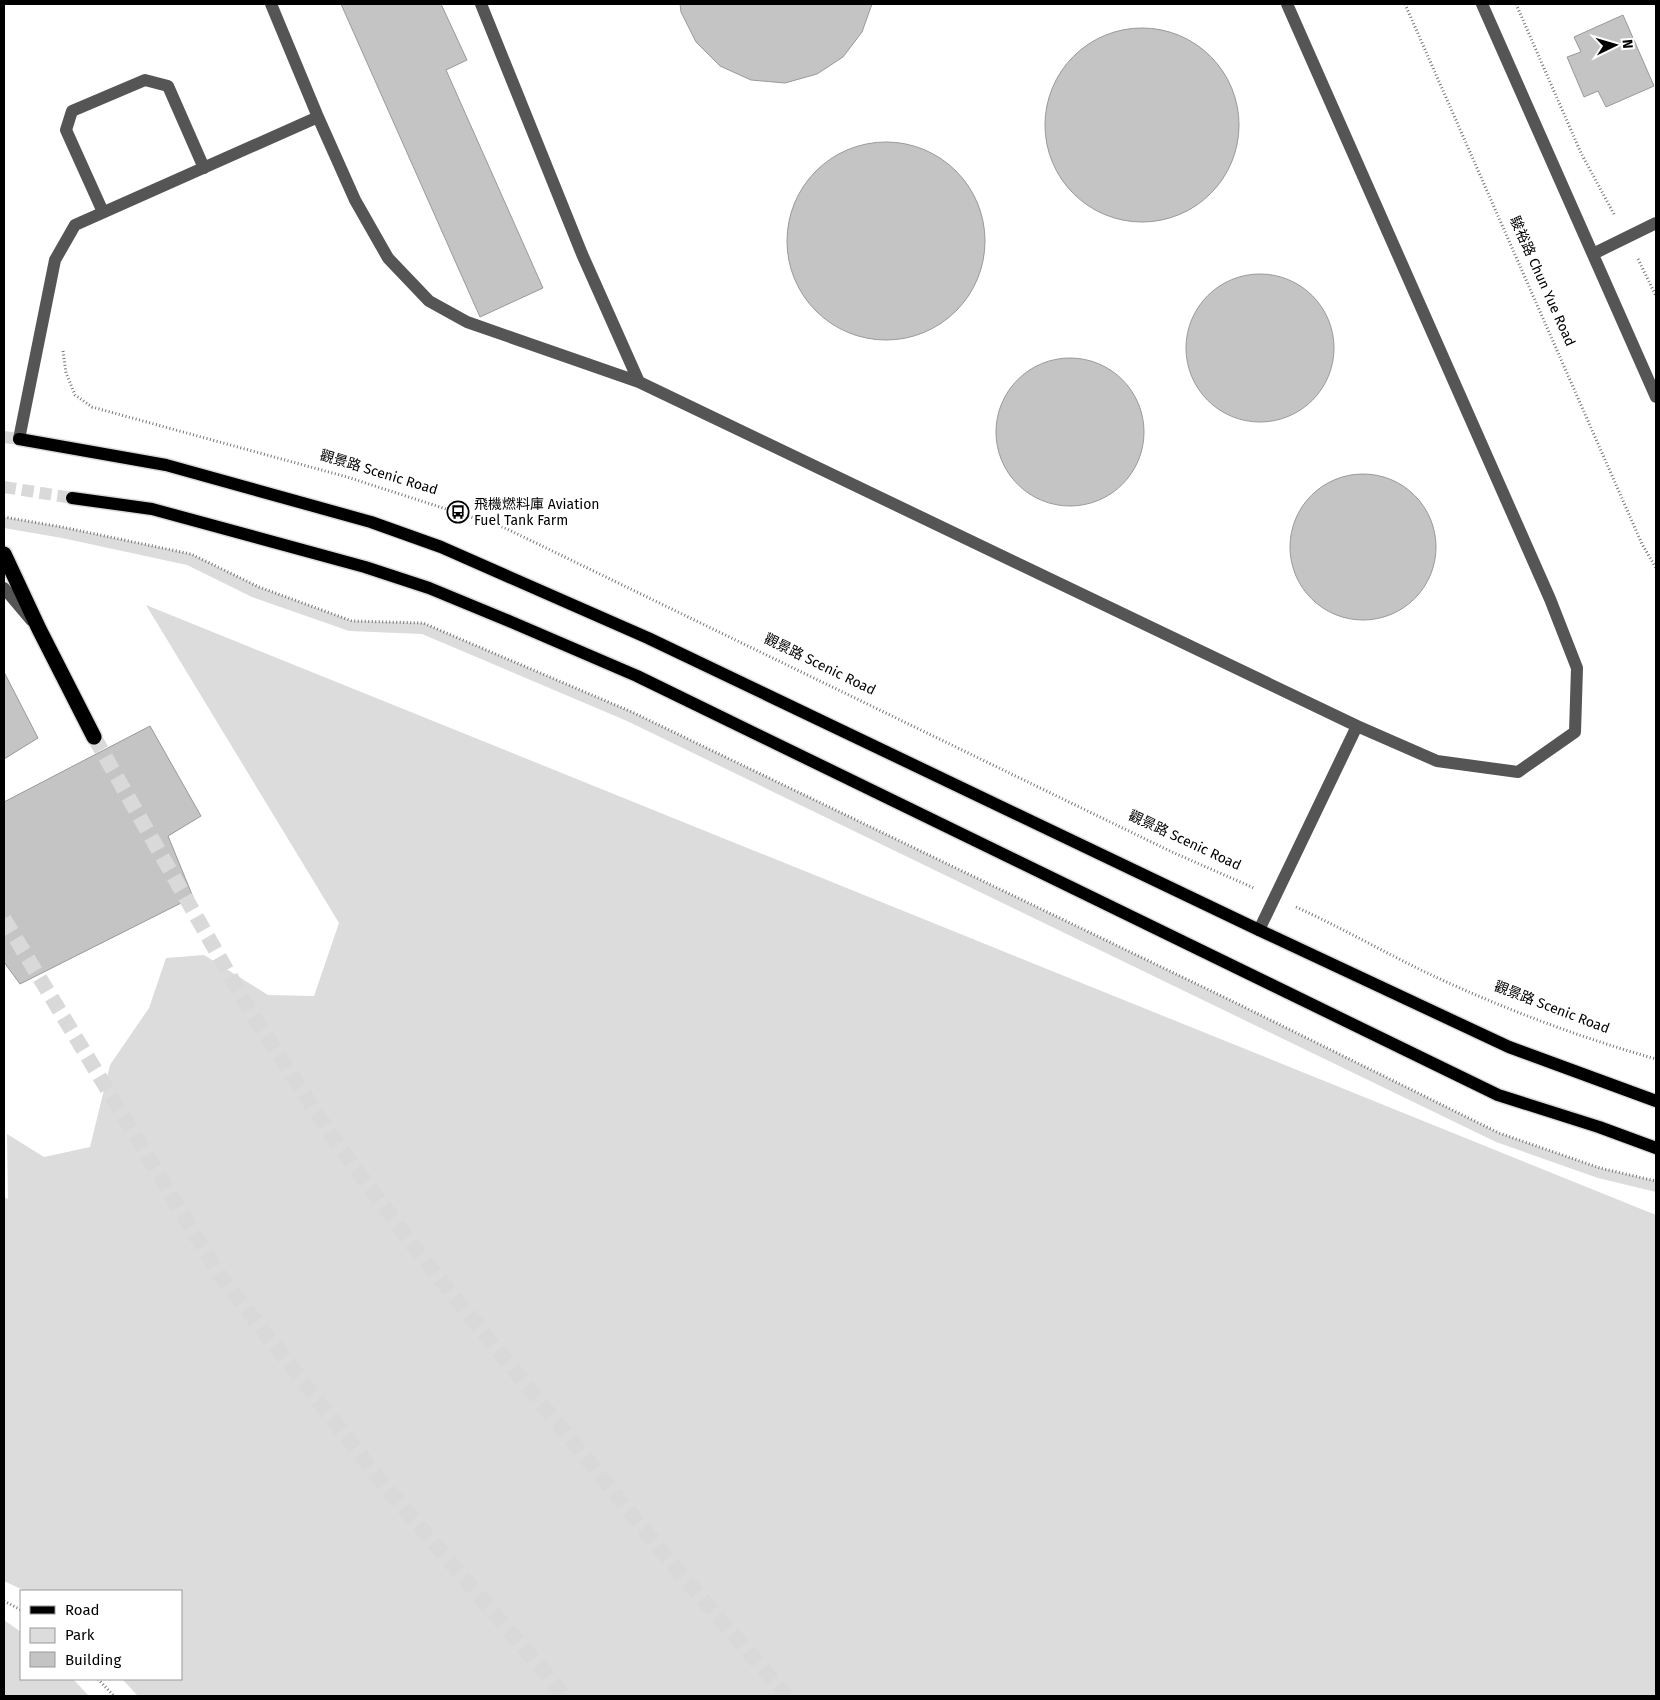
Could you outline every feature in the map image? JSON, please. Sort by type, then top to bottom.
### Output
[{"type":"highway","points":[[4,554],[39,629],[94,737]]},
{"type":"main road","points":[[19,439],[166,465],[371,522],[441,547],[648,638],[1259,930],[1509,1047],[1656,1101]]},
{"type":"main road","points":[[72,498],[152,509],[365,567],[429,588],[637,676],[1498,1095],[1656,1148]]},
{"type":"street","points":[[271,4],[355,200],[388,258],[429,302],[467,322],[639,382],[1357,726],[1437,761],[1518,772],[1575,732],[1577,668],[1550,599],[1287,4]]},
{"type":"street","points":[[481,4],[582,254],[639,382]]},
{"type":"street","points":[[1482,4],[1656,397]]},
{"type":"street","points":[[103,212],[66,130],[72,111],[145,80],[168,86],[204,168]]},
{"type":"street","points":[[19,439],[55,260],[75,225],[318,117]]},
{"type":"street","points":[[1593,254],[1656,223]]},
{"type":"street","points":[[5,590],[39,629]]},
{"type":"street","points":[[1259,930],[1357,726]]},
{"type":"path","name":"駿裕路 Chun Yue Road","points":[[1405,4],[1642,544],[1656,568]]},
{"type":"path","points":[[1516,4],[1581,153],[1627,237],[1656,296]]},
{"type":"path","name":"觀景路 Scenic Road","points":[[62,342],[66,373],[74,395],[92,407],[348,477],[505,528],[1172,852],[1274,896],[1326,921],[1426,972],[1544,1023],[1623,1050],[1656,1059]]},
{"type":"path","points":[[4,516],[62,526],[191,554],[259,587],[352,621],[423,623],[632,712],[1219,995],[1499,1133],[1600,1168],[1656,1181]]},
{"type":"path","points":[[4,1601],[20,1609]]},
{"type":"path","points":[[99,1680],[114,1696]]},
{"type":"green space","points":[[4,517],[191,554],[259,587],[352,621],[423,623],[632,712],[1228,999],[1499,1133],[1600,1168],[1656,1181],[1656,1192],[1598,1178],[1496,1142],[627,721],[422,634],[349,631],[252,597],[187,565],[62,538],[4,528]]},
{"type":"green space","points":[[146,605],[1656,1215],[1656,1696],[138,1696],[123,1680],[182,1680],[182,1590],[23,1590],[4,1581],[4,1197],[8,1199],[7,1134],[44,1157],[90,1147],[110,1065],[149,1008],[166,958],[204,955],[268,995],[314,996],[339,923]]},
{"type":"green space","points":[[4,1620],[20,1631],[20,1680],[74,1680],[89,1696],[4,1696]]},
{"type":"building","points":[[341,4],[441,4],[467,60],[446,70],[543,288],[480,317]]},
{"type":"building","points":[[680,4],[872,4],[862,32],[843,57],[817,74],[785,83],[751,80],[720,66],[696,42],[681,12]]},
{"type":"building","points":[[1623,15],[1654,86],[1606,107],[1598,91],[1584,97],[1567,57],[1581,52],[1574,37]]},
{"type":"building","points":[[1132,28],[1152,28],[1188,39],[1211,56],[1223,71],[1232,88],[1239,115],[1239,135],[1232,162],[1223,179],[1211,194],[1196,206],[1179,215],[1152,222],[1132,222],[1096,211],[1080,200],[1067,187],[1056,171],[1049,153],[1045,135],[1045,115],[1056,79],[1067,63],[1080,50],[1096,39],[1114,32]]},
{"type":"building","points":[[876,142],[896,142],[924,149],[949,164],[963,178],[978,203],[985,231],[985,251],[978,279],[963,304],[949,318],[924,333],[915,336],[896,340],[876,340],[848,333],[823,318],[809,304],[794,279],[791,270],[787,251],[787,231],[794,203],[809,178],[823,164],[848,149],[857,146]]},
{"type":"building","points":[[1260,274],[1288,280],[1312,296],[1328,320],[1334,348],[1328,376],[1312,400],[1288,416],[1260,422],[1232,416],[1208,400],[1192,376],[1186,348],[1192,320],[1208,296],[1232,280]]},
{"type":"building","points":[[1070,358],[1098,364],[1122,380],[1138,404],[1144,432],[1138,460],[1122,484],[1098,500],[1070,506],[1042,500],[1018,484],[1002,460],[996,432],[1002,404],[1018,380],[1042,364]]},
{"type":"building","points":[[1363,474],[1377,475],[1391,480],[1404,486],[1415,495],[1424,506],[1430,519],[1435,533],[1435,561],[1430,575],[1424,588],[1415,599],[1404,608],[1391,614],[1377,619],[1363,620],[1349,619],[1335,614],[1322,608],[1311,599],[1302,588],[1296,575],[1291,561],[1290,547],[1291,533],[1296,519],[1302,506],[1311,495],[1322,486],[1335,480],[1349,475]]},
{"type":"building","points":[[4,672],[38,738],[4,759]]},
{"type":"building","points":[[150,726],[201,816],[168,836],[193,897],[20,984],[4,962],[4,802]]},
{"type":"tunnel","points":[[4,437],[19,439]]},
{"type":"tunnel","points":[[4,487],[72,498]]},
{"type":"tunnel","points":[[94,737],[253,1016],[331,1135],[417,1251],[678,1571],[787,1696]]},
{"type":"tunnel","points":[[4,919],[219,1274],[383,1484],[565,1696]]},
{"type":"place","name":"飛機燃料庫 Aviation Fuel Tank Farm","points":[[458,512]]}]
